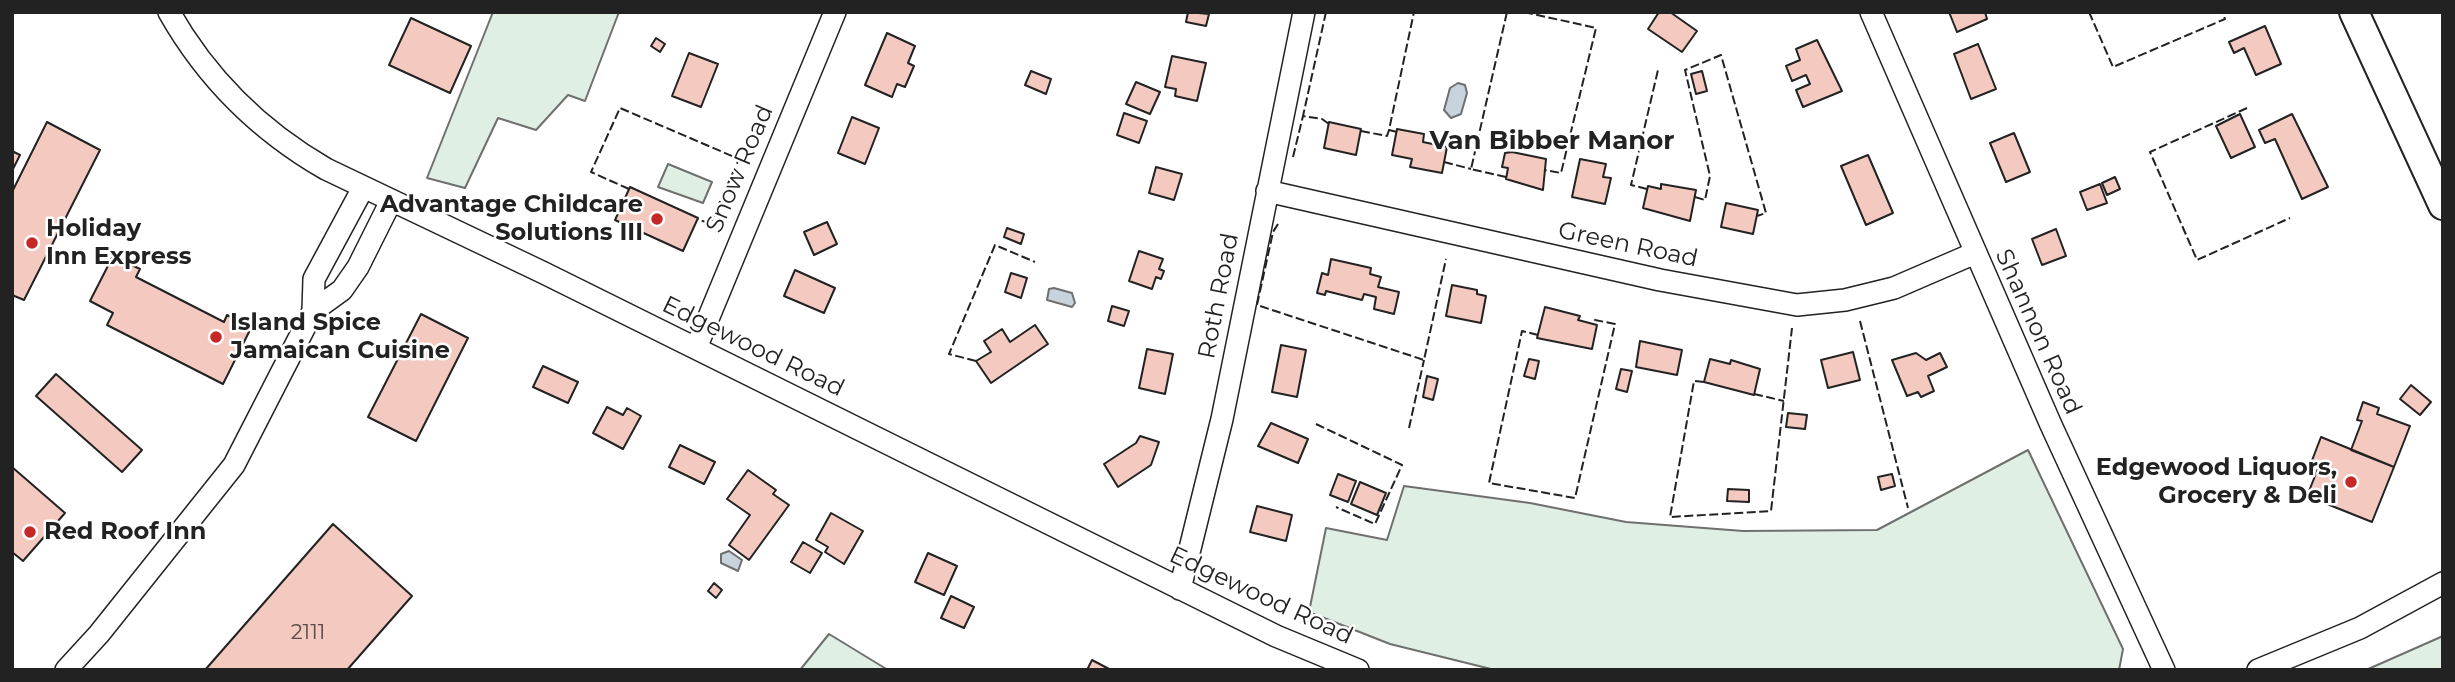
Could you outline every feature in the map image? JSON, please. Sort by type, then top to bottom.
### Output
[{"type":"main road","points":[[2354,12],[2443,205]]},
{"type":"street","name":"Edgewood Road","points":[[169,12],[212,76],[241,107],[293,150],[363,188],[696,348],[1276,636],[1358,670]]},
{"type":"street","name":"Snow Road","points":[[696,348],[835,12]]},
{"type":"street","name":"Roth Road","points":[[1180,589],[1222,419],[1304,12]]},
{"type":"street","name":"Shannon Road","points":[[1871,12],[1975,253],[2164,670]]},
{"type":"street","points":[[313,311],[313,279],[363,188]]},
{"type":"street","name":"Green Road","points":[[1267,191],[1660,280],[1797,305],[1844,300],[1894,288],[1975,253]]},
{"type":"street","points":[[66,670],[99,634],[234,465],[313,311],[342,290],[391,201]]},
{"type":"street","points":[[2258,670],[2360,628],[2443,583]]},
{"type":"green space","points":[[493,12],[619,12],[585,101],[568,95],[536,130],[498,118],[465,188],[427,178]]},
{"type":"green space","points":[[668,164],[712,182],[703,203],[658,187]]},
{"type":"green space","points":[[2028,450],[2123,649],[2119,670],[1495,670],[1390,644],[1309,612],[1326,528],[1387,540],[1404,486],[1530,503],[1626,522],[1743,531],[1877,530]]},
{"type":"green space","points":[[829,634],[888,670],[800,670]]},
{"type":"green space","points":[[2443,636],[2443,670],[2366,670]]},
{"type":"shaded area","points":[[1458,83],[1465,85],[1467,93],[1461,114],[1451,118],[1444,110],[1450,88]]},
{"type":"shaded area","points":[[1049,289],[1072,293],[1075,303],[1072,307],[1047,300]]},
{"type":"shaded area","points":[[729,551],[742,560],[738,571],[721,563],[721,554]]},
{"type":"building","points":[[1188,12],[1209,14],[1206,26],[1186,22]]},
{"type":"building","points":[[1659,12],[1670,12],[1697,31],[1682,52],[1648,29]]},
{"type":"building","points":[[1949,12],[1985,12],[1987,19],[1957,32]]},
{"type":"building","points":[[411,18],[471,46],[450,93],[389,65]]},
{"type":"building","points":[[2265,26],[2281,64],[2256,75],[2244,48],[2234,53],[2229,42]]},
{"type":"building","points":[[887,33],[915,46],[908,63],[914,66],[905,87],[897,84],[892,97],[865,85]]},
{"type":"building","points":[[656,38],[665,44],[660,52],[651,46]]},
{"type":"building","points":[[1817,40],[1842,91],[1803,107],[1796,90],[1810,84],[1806,75],[1792,81],[1786,66],[1800,60],[1796,49]]},
{"type":"building","points":[[1978,44],[1996,89],[1971,99],[1954,54]]},
{"type":"building","points":[[689,53],[718,64],[701,107],[672,96]]},
{"type":"building","points":[[1172,56],[1206,63],[1197,101],[1175,96],[1176,89],[1165,87]]},
{"type":"building","points":[[1031,71],[1051,79],[1046,94],[1025,85]]},
{"type":"building","points":[[1702,71],[1707,91],[1696,94],[1691,74]]},
{"type":"building","points":[[1136,82],[1160,92],[1150,114],[1126,104]]},
{"type":"building","points":[[1124,113],[1147,121],[1139,143],[1117,135]]},
{"type":"building","points":[[2240,114],[2255,147],[2231,158],[2216,126]]},
{"type":"building","points":[[2292,114],[2328,187],[2302,199],[2275,139],[2265,143],[2259,130]]},
{"type":"building","points":[[852,117],[879,128],[865,164],[838,153]]},
{"type":"building","name":"Holiday Inn Express","points":[[47,122],[100,150],[24,300],[12,295],[12,192]]},
{"type":"building","points":[[1329,122],[1361,129],[1356,155],[1324,148]]},
{"type":"building","points":[[1397,129],[1424,134],[1423,142],[1447,147],[1442,173],[1410,167],[1412,159],[1392,155]]},
{"type":"building","points":[[2014,133],[2030,172],[2006,182],[1990,143]]},
{"type":"building","name":"Holiday Inn Express","points":[[12,151],[20,155],[12,171]]},
{"type":"building","points":[[1505,153],[1546,159],[1543,190],[1506,179],[1508,168],[1502,167]]},
{"type":"building","points":[[1868,155],[1893,213],[1866,225],[1841,166]]},
{"type":"building","points":[[1580,159],[1606,164],[1603,177],[1611,178],[1605,204],[1572,197]]},
{"type":"building","points":[[1156,167],[1182,174],[1174,200],[1149,193]]},
{"type":"building","points":[[2115,177],[2120,189],[2107,195],[2102,183]]},
{"type":"building","points":[[1661,184],[1696,190],[1690,221],[1643,208],[1648,186],[1661,189]]},
{"type":"building","points":[[2100,184],[2107,203],[2087,210],[2080,192]]},
{"type":"building","name":"Advantage Childcare Solutions III","points":[[630,187],[698,218],[683,251],[615,220]]},
{"type":"building","points":[[1726,203],[1758,210],[1753,234],[1721,227]]},
{"type":"building","points":[[827,222],[837,244],[814,255],[804,232]]},
{"type":"building","points":[[1007,228],[1024,234],[1021,244],[1004,237]]},
{"type":"building","points":[[2056,229],[2066,256],[2042,265],[2032,239]]},
{"type":"building","points":[[1139,251],[1163,259],[1159,269],[1164,271],[1161,279],[1156,277],[1152,289],[1129,281]]},
{"type":"building","points":[[113,256],[140,269],[136,277],[224,322],[227,315],[251,328],[223,384],[107,325],[113,313],[90,301]]},
{"type":"building","points":[[1331,259],[1371,268],[1370,274],[1381,277],[1378,287],[1399,292],[1394,314],[1374,309],[1376,297],[1364,294],[1362,300],[1326,291],[1325,295],[1317,293],[1322,273],[1328,275]]},
{"type":"building","points":[[795,270],[835,288],[824,313],[784,296]]},
{"type":"building","points":[[1011,273],[1027,278],[1021,298],[1005,292]]},
{"type":"building","points":[[1452,285],[1477,290],[1477,294],[1486,296],[1481,323],[1446,316]]},
{"type":"building","points":[[1112,306],[1129,311],[1124,326],[1108,321]]},
{"type":"building","points":[[1545,307],[1580,316],[1578,320],[1597,325],[1592,349],[1537,338]]},
{"type":"building","points":[[421,314],[468,338],[416,441],[368,417]]},
{"type":"building","points":[[1035,325],[1048,344],[991,383],[976,361],[991,352],[984,341],[1002,329],[1010,342]]},
{"type":"building","points":[[1640,341],[1682,350],[1677,375],[1636,367]]},
{"type":"building","points":[[1281,345],[1306,350],[1297,397],[1272,392]]},
{"type":"building","points":[[1147,349],[1173,354],[1165,394],[1139,388]]},
{"type":"building","points":[[1853,352],[1860,380],[1828,388],[1821,360]]},
{"type":"building","points":[[1916,353],[1926,360],[1940,353],[1947,367],[1928,376],[1934,391],[1921,397],[1918,392],[1907,396],[1892,360]]},
{"type":"building","points":[[1529,359],[1539,361],[1535,379],[1524,376]]},
{"type":"building","points":[[1710,359],[1730,364],[1731,360],[1760,369],[1754,395],[1704,382]]},
{"type":"building","points":[[543,366],[578,382],[568,403],[533,387]]},
{"type":"building","points":[[1621,369],[1632,371],[1627,392],[1616,389]]},
{"type":"building","points":[[56,374],[142,450],[122,472],[36,396]]},
{"type":"building","points":[[1427,376],[1438,379],[1433,400],[1423,397]]},
{"type":"building","points":[[2411,385],[2431,402],[2420,415],[2400,399]]},
{"type":"building","points":[[2363,402],[2379,408],[2377,414],[2410,426],[2394,467],[2351,450],[2362,421],[2357,420]]},
{"type":"building","points":[[607,407],[623,415],[627,408],[641,416],[623,449],[593,433]]},
{"type":"building","points":[[1788,413],[1807,415],[1805,429],[1786,427]]},
{"type":"building","points":[[1271,423],[1308,439],[1298,463],[1258,446]]},
{"type":"building","points":[[1140,436],[1159,442],[1151,465],[1118,487],[1104,464],[1136,443]]},
{"type":"building","name":"Edgewood Liquors, Grocery & Deli","points":[[2321,437],[2394,467],[2372,522],[2307,496],[2319,466],[2311,463]]},
{"type":"building","points":[[680,445],[715,462],[704,484],[669,467]]},
{"type":"building","name":"Red Roof Inn","points":[[12,467],[65,513],[23,561],[12,552]]},
{"type":"building","points":[[748,470],[776,490],[773,494],[789,505],[749,560],[729,545],[750,515],[727,499]]},
{"type":"building","points":[[1338,474],[1356,481],[1348,502],[1330,495]]},
{"type":"building","points":[[1892,474],[1895,486],[1881,490],[1878,477]]},
{"type":"building","points":[[1360,482],[1386,493],[1377,515],[1351,504]]},
{"type":"building","points":[[1728,489],[1749,490],[1749,502],[1727,501]]},
{"type":"building","points":[[1257,506],[1292,515],[1286,541],[1250,532]]},
{"type":"building","points":[[831,513],[863,531],[844,564],[825,552],[828,547],[816,540]]},
{"type":"building","points":[[333,524],[412,596],[347,670],[205,670]]},
{"type":"building","points":[[803,542],[822,553],[810,573],[791,562]]},
{"type":"building","points":[[928,553],[957,566],[944,595],[915,582]]},
{"type":"building","points":[[714,583],[722,590],[716,598],[708,591]]},
{"type":"building","points":[[951,596],[974,607],[964,628],[941,618]]},
{"type":"building","points":[[1092,660],[1111,670],[1087,670]]},
{"type":"fence","points":[[1326,12],[1303,116],[1322,119],[1329,124]]},
{"type":"fence","points":[[1397,132],[1389,130],[1414,12]]},
{"type":"fence","points":[[1506,177],[1471,169],[1507,12]]},
{"type":"fence","points":[[1524,12],[1596,28],[1561,173],[1544,170]]},
{"type":"fence","points":[[2089,12],[2113,67],[2225,19],[2222,12]]},
{"type":"fence","points":[[1695,197],[1705,200],[1710,176],[1685,70],[1721,55],[1766,213],[1757,216]]},
{"type":"fence","points":[[1647,189],[1631,185],[1658,70]]},
{"type":"fence","points":[[629,189],[591,172],[620,108],[739,159],[710,224],[698,219]]},
{"type":"fence","points":[[2247,108],[2150,152],[2197,260],[2290,218]]},
{"type":"fence","points":[[1293,157],[1303,116]]},
{"type":"fence","points":[[1361,131],[1387,136],[1389,130]]},
{"type":"fence","points":[[1444,162],[1471,169]]},
{"type":"fence","points":[[1278,224],[1273,232],[1257,305],[1424,360],[1446,259]]},
{"type":"fence","points":[[976,361],[949,354],[995,245],[1035,262]]},
{"type":"fence","points":[[1538,335],[1522,331],[1489,483],[1575,498],[1615,324],[1595,320],[1594,324]]},
{"type":"fence","points":[[1860,321],[1908,508]]},
{"type":"fence","points":[[1704,382],[1694,381],[1670,517],[1771,511],[1792,328]]},
{"type":"fence","points":[[1409,428],[1424,360]]},
{"type":"fence","points":[[1754,394],[1784,401]]},
{"type":"fence","points":[[1316,424],[1402,465],[1375,524],[1336,507]]},
{"type":"place","name":"Advantage Childcare Solutions III","points":[[657,219]]},
{"type":"place","name":"Holiday Inn Express","points":[[32,243]]},
{"type":"place","name":"Island Spice Jamaican Cuisine","points":[[216,337]]},
{"type":"place","name":"Edgewood Liquors, Grocery & Deli","points":[[2351,482]]},
{"type":"place","name":"Red Roof Inn","points":[[30,532]]},
{"type":"district","name":"Van Bibber Manor","points":[[1552,141]]}]
